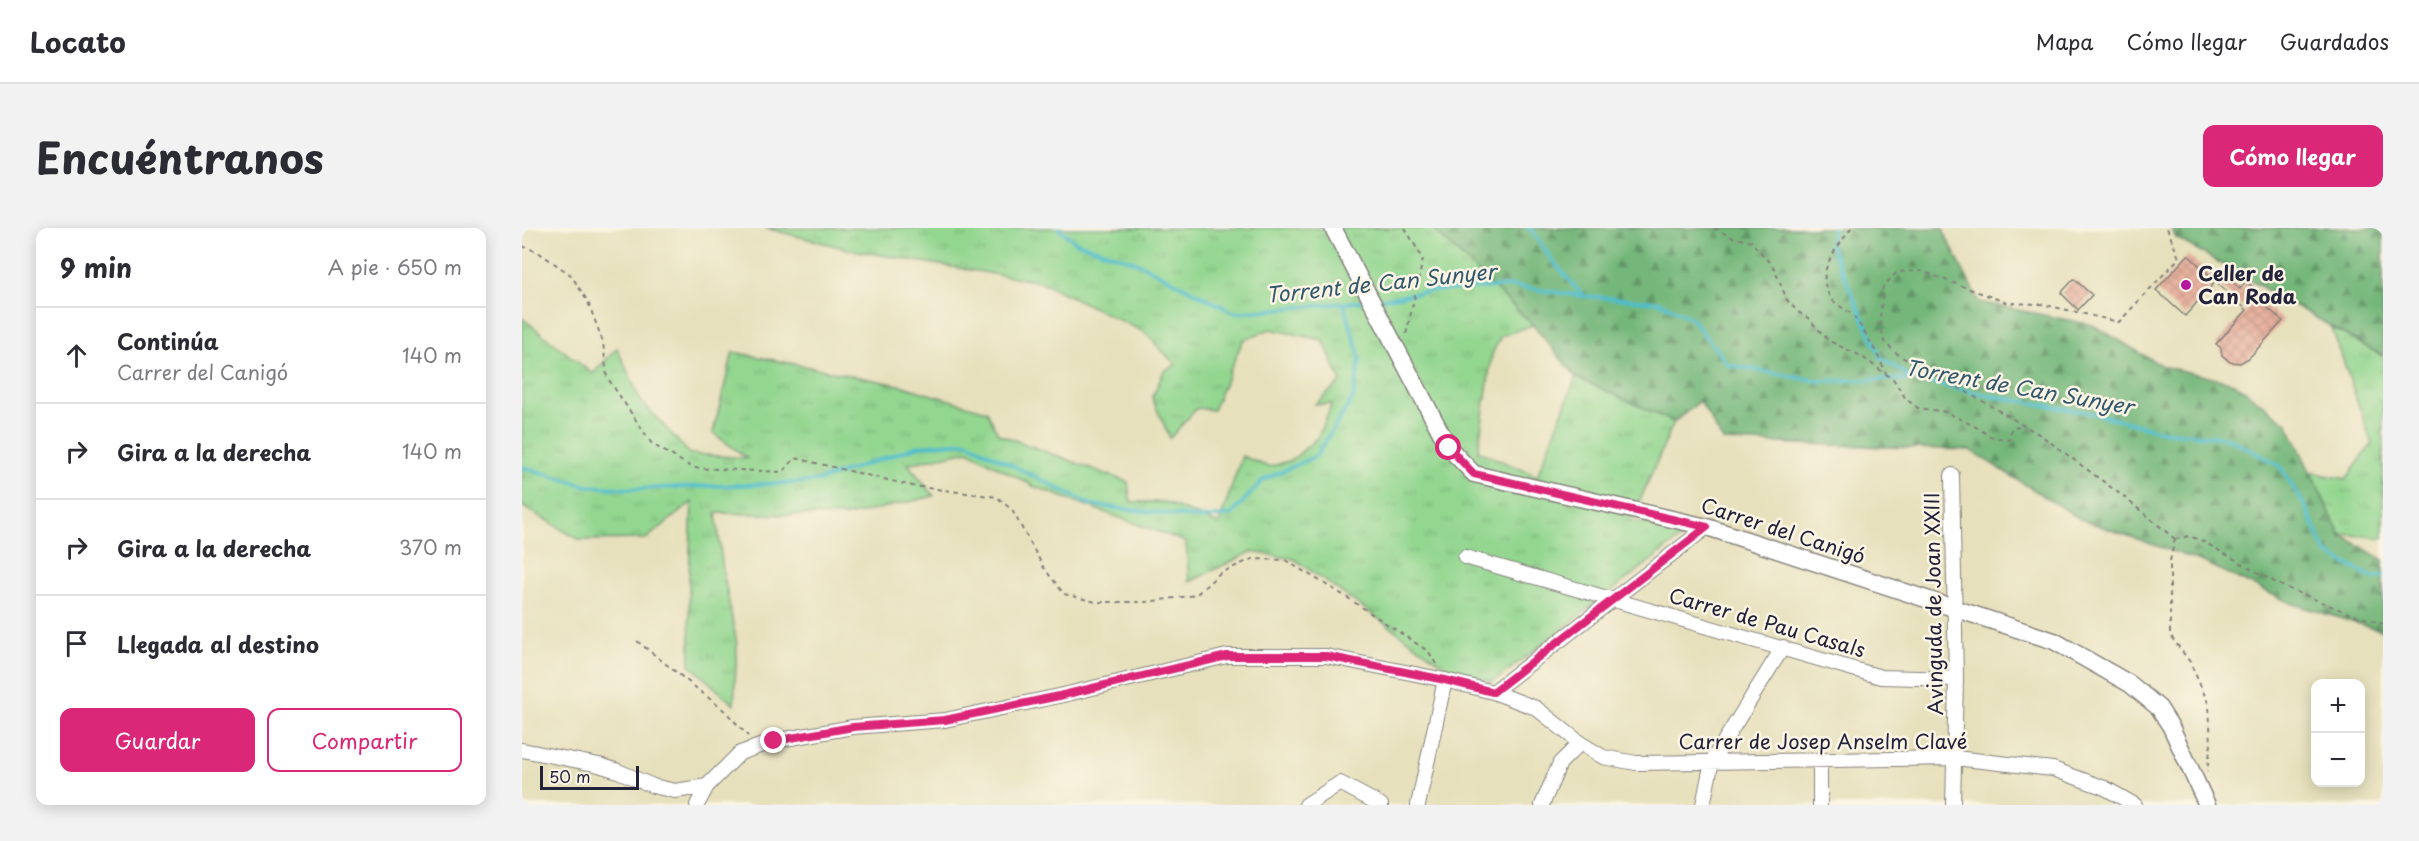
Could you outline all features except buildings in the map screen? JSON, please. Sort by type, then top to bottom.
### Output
[{"type":"street","name":"Carrer del Canigó","points":[[1336,234],[1449,448],[1474,474],[1707,527],[2054,641],[2130,684],[2159,708],[2171,727],[2204,803]]},
{"type":"street","name":"Avinguda de Joan XXIII","points":[[1952,475],[1956,679],[1953,805]]},
{"type":"street","points":[[1493,692],[1707,527]]},
{"type":"street","name":"Carrer de Pau Casals","points":[[1465,556],[1881,677],[1956,679]]},
{"type":"street","points":[[1703,805],[1712,761],[1783,647]]},
{"type":"street","name":"Carrer de Josep Anselm Clavé","points":[[697,805],[707,786],[740,753],[774,741],[853,727],[945,720],[1059,696],[1227,656],[1326,656],[1493,692],[1536,708],[1580,743],[1602,757],[1636,763],[1955,758],[2053,769],[2105,788],[2135,805]]},
{"type":"street","points":[[1418,805],[1445,680]]},
{"type":"street","points":[[1542,805],[1560,763],[1580,743]]},
{"type":"street","points":[[522,750],[599,765],[664,789],[675,791],[707,786]]},
{"type":"street","points":[[1820,759],[1820,805]]},
{"type":"street","points":[[1306,805],[1340,783],[1381,805]]},
{"type":"path","points":[[1401,358],[1423,259],[1405,228]]},
{"type":"path","points":[[1714,228],[1734,238],[1751,241],[1774,268],[1787,300],[1798,312],[1808,318],[1829,341],[1862,356],[1894,380],[1906,399],[1918,408],[1946,412],[1989,436],[2009,440],[2012,428],[2024,426]]},
{"type":"path","points":[[1851,228],[1829,258],[1824,279],[1832,299],[1852,315],[1869,340],[1886,374]]},
{"type":"path","points":[[2167,228],[2179,258],[2119,322],[2041,304],[2008,303],[1921,271],[1897,272],[1883,287],[1880,319],[1884,342],[1900,356],[2042,436],[2124,497],[2175,539]]},
{"type":"path","points":[[522,246],[538,252],[571,275],[588,302],[603,342],[608,376],[652,444],[693,468],[783,471],[795,458],[913,486],[997,497],[1012,510],[1044,568],[1064,594],[1096,602],[1148,602],[1196,595],[1220,573],[1252,559],[1286,560],[1429,652],[1445,680]]},
{"type":"path","points":[[2175,539],[2190,536],[2280,585],[2383,624]]},
{"type":"path","points":[[2175,539],[2170,561],[2170,635],[2190,662],[2209,705],[2211,744],[2204,803]]},
{"type":"path","points":[[637,641],[724,711],[758,746]]},
{"type":"green space","points":[[765,228],[1432,228],[1533,325],[1501,336],[1492,354],[1478,451],[1537,476],[1576,377],[1674,422],[1631,521],[1688,532],[1493,682],[1447,667],[1294,559],[1251,552],[1189,582],[1186,542],[1035,487],[968,451],[908,464],[934,496],[847,516],[716,513],[723,571],[737,644],[734,705],[690,665],[689,578],[692,502],[646,539],[580,540],[522,506],[522,318],[593,374],[617,348],[641,401],[690,454],[747,458],[713,433],[733,352],[899,385],[987,411],[998,434],[1128,482],[1131,502],[1165,502],[1219,524],[1242,456],[1269,467],[1292,460],[1318,437],[1332,404],[1315,404],[1341,382],[1323,340],[1270,329],[1243,340],[1213,410],[1197,408],[1170,438],[1152,398],[1164,371],[1176,365],[1144,332],[1041,282],[852,250]]},
{"type":"green space","points":[[1432,228],[1942,228],[1979,302],[2093,325],[2162,366],[2234,383],[2287,423],[2340,534],[2383,560],[2383,631],[2290,603],[2203,562],[2080,519],[1970,450],[1723,441],[1700,401],[1674,422],[1576,377],[1533,325]]},
{"type":"green space","points":[[2171,228],[2383,228],[2383,356],[2176,238]]},
{"type":"green space","points":[[2332,328],[2383,356],[2383,538],[2340,534],[2310,472],[2346,479],[2372,444]]},
{"type":"waterway","name":"Torrent de Can Sunyer","points":[[1058,228],[1077,243],[1136,262],[1235,313],[1366,301]]},
{"type":"waterway","points":[[1527,228],[1531,229],[1552,260],[1583,296]]},
{"type":"waterway","points":[[1833,228],[1830,245],[1881,358],[1913,379]]},
{"type":"waterway","name":"Torrent de Can Sunyer","points":[[1376,300],[1430,291],[1512,286],[1583,296],[1660,302],[1692,319],[1728,365],[1818,381],[1914,379],[1991,396],[2096,414],[2161,431],[2228,438],[2280,466],[2307,510],[2326,553],[2373,578],[2383,576]]},
{"type":"waterway","points":[[522,467],[587,486],[631,489],[793,483],[818,481],[919,446],[966,442],[1091,505],[1200,518],[1231,515],[1263,480],[1316,456],[1353,398],[1360,359],[1344,304]]},
{"type":"place","name":"Celler de Can Roda","points":[[2186,285]]},
{"type":"route","points":[[774,741],[853,727],[945,720],[1059,696],[1227,656],[1326,656],[1493,692],[1707,527],[1474,474],[1449,448]]}]
